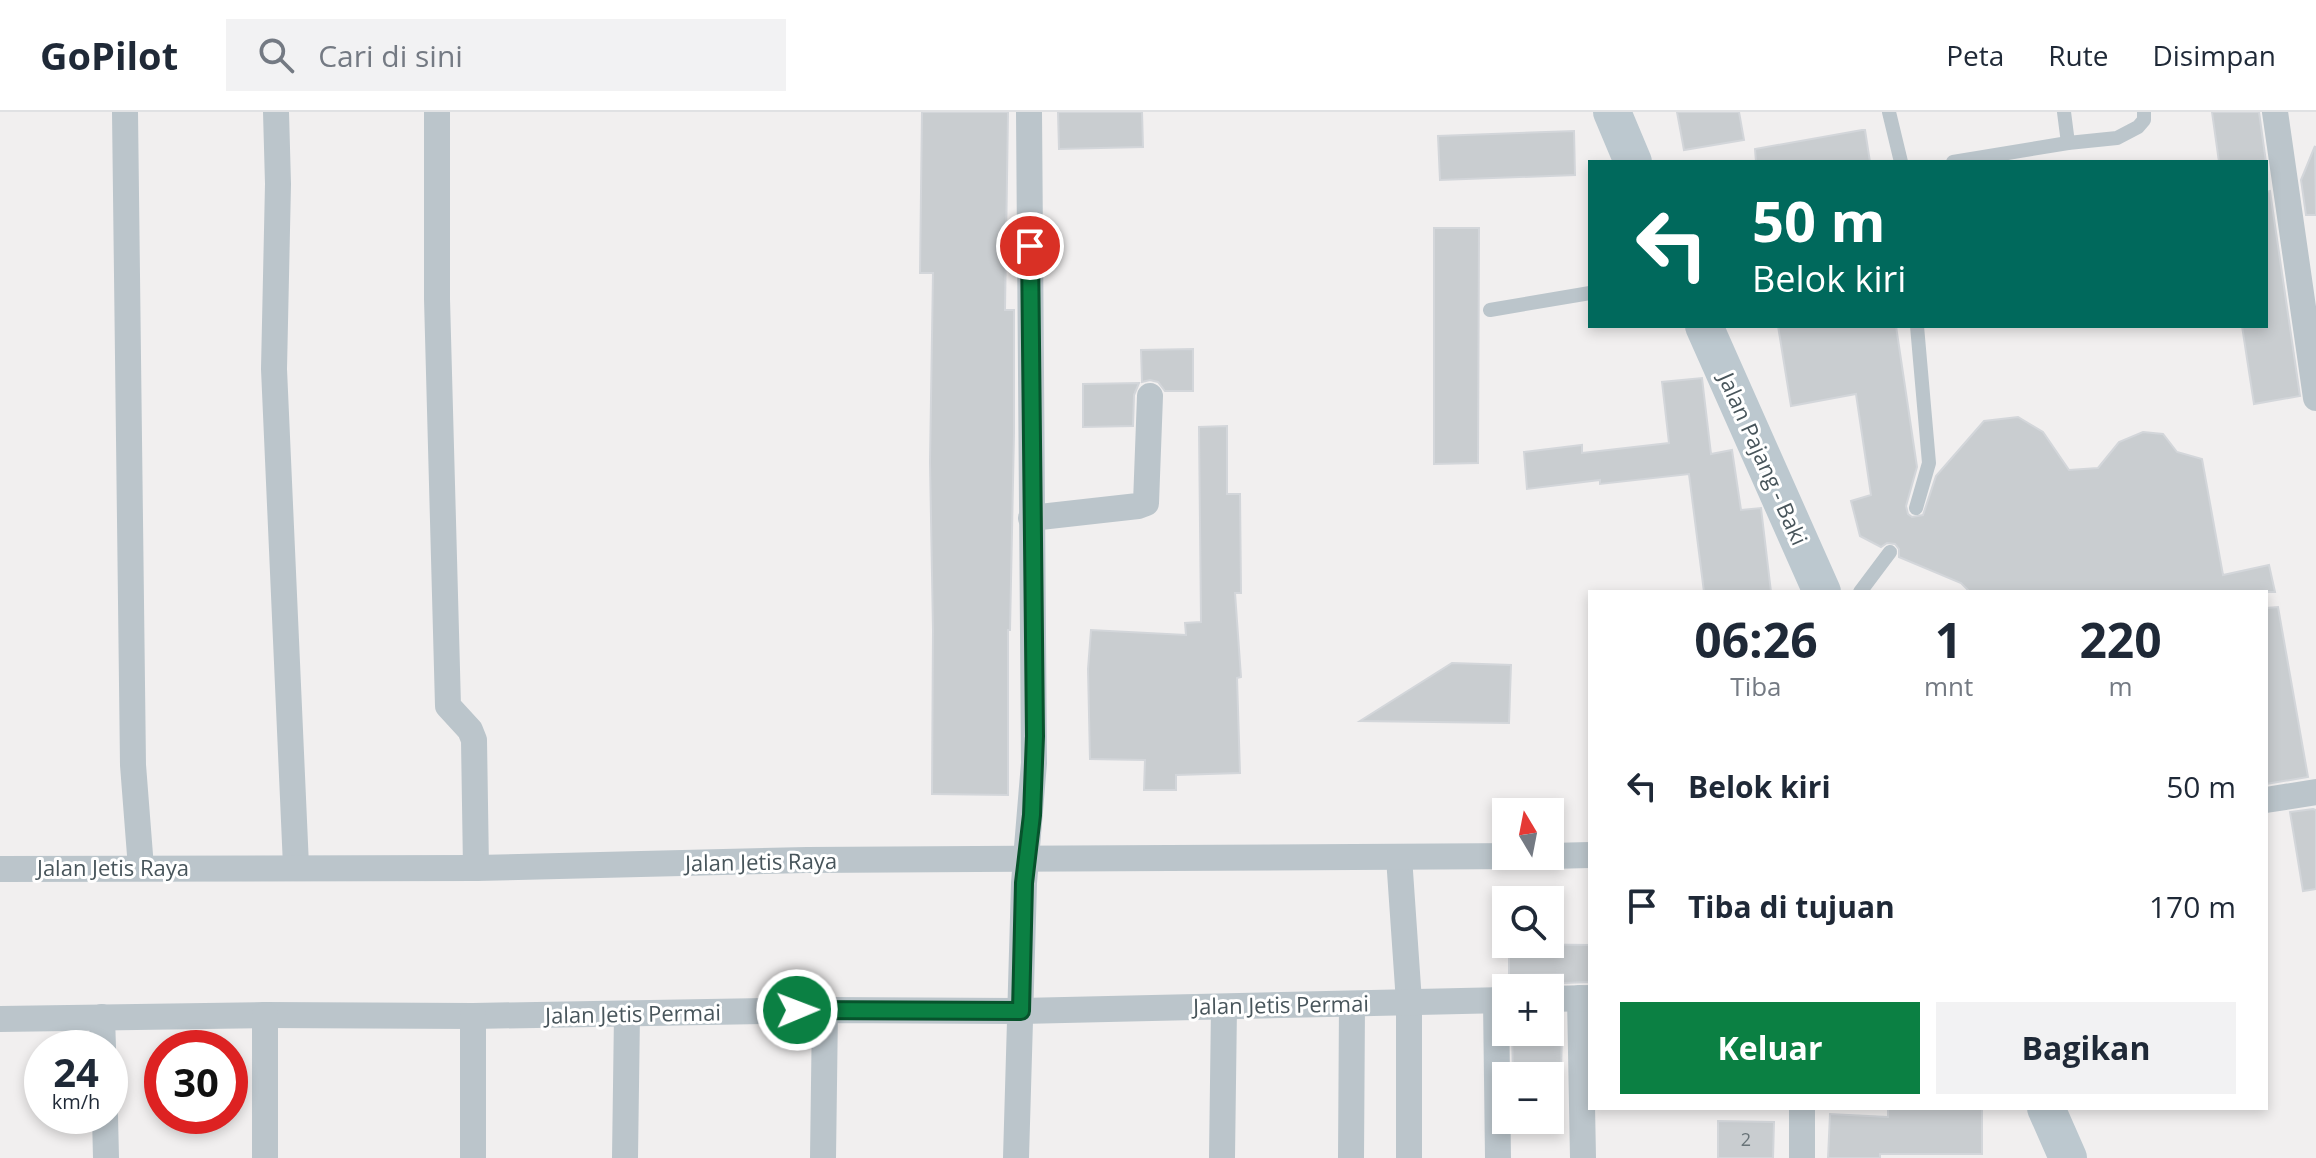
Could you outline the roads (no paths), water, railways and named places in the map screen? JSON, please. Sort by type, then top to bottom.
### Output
[{"type":"main road","points":[[1612,112],[1632,160]]},
{"type":"main road","name":"Jalan Pajang - Baki","points":[[1705,328],[1821,590]]},
{"type":"main road","points":[[2047,1110],[2068,1158]]},
{"type":"street","points":[[125,112],[133,765],[141,868]]},
{"type":"street","points":[[276,112],[278,184],[274,369],[296,866]]},
{"type":"street","points":[[437,112],[437,299],[448,706],[470,730],[474,740],[476,868]]},
{"type":"street","points":[[1016,1158],[1024,883],[1035,736],[1029,112]]},
{"type":"street","points":[[2275,112],[2316,398]]},
{"type":"street","points":[[1031,518],[1146,503],[1150,396]]},
{"type":"street","points":[[2268,800],[2316,792]]},
{"type":"street","points":[[1564,856],[1588,855]]},
{"type":"street","name":"Jalan Jetis Raya","points":[[0,869],[476,868],[807,860],[1492,856]]},
{"type":"street","points":[[1399,857],[1409,1002],[1409,1158]]},
{"type":"street","points":[[1564,999],[1585,998],[1583,1158]]},
{"type":"street","name":"Jalan Jetis Permai","points":[[0,1019],[825,1010],[1021,1011],[1492,1000]]},
{"type":"street","points":[[1351,1158],[1352,1004]]},
{"type":"street","points":[[1222,1158],[1224,1007]]},
{"type":"street","points":[[823,1158],[825,1010]]},
{"type":"street","points":[[625,1158],[627,1014]]},
{"type":"street","points":[[265,1015],[265,1158]]},
{"type":"street","points":[[473,1016],[473,1158]]},
{"type":"street","points":[[102,1017],[102,1030]]},
{"type":"street","points":[[1498,1158],[1500,1046]]},
{"type":"street","points":[[1802,1110],[1802,1158]]},
{"type":"street","points":[[105,1134],[106,1158]]},
{"type":"lane","points":[[1889,112],[1901,160]]},
{"type":"lane","points":[[2064,112],[2068,143]]},
{"type":"lane","points":[[1965,160],[2117,138],[2138,127],[2144,120],[2144,112]]},
{"type":"lane","points":[[1490,310],[1588,293]]},
{"type":"lane","points":[[1916,508],[1929,463],[1917,328]]},
{"type":"lane","points":[[1862,590],[1890,552]]}]
